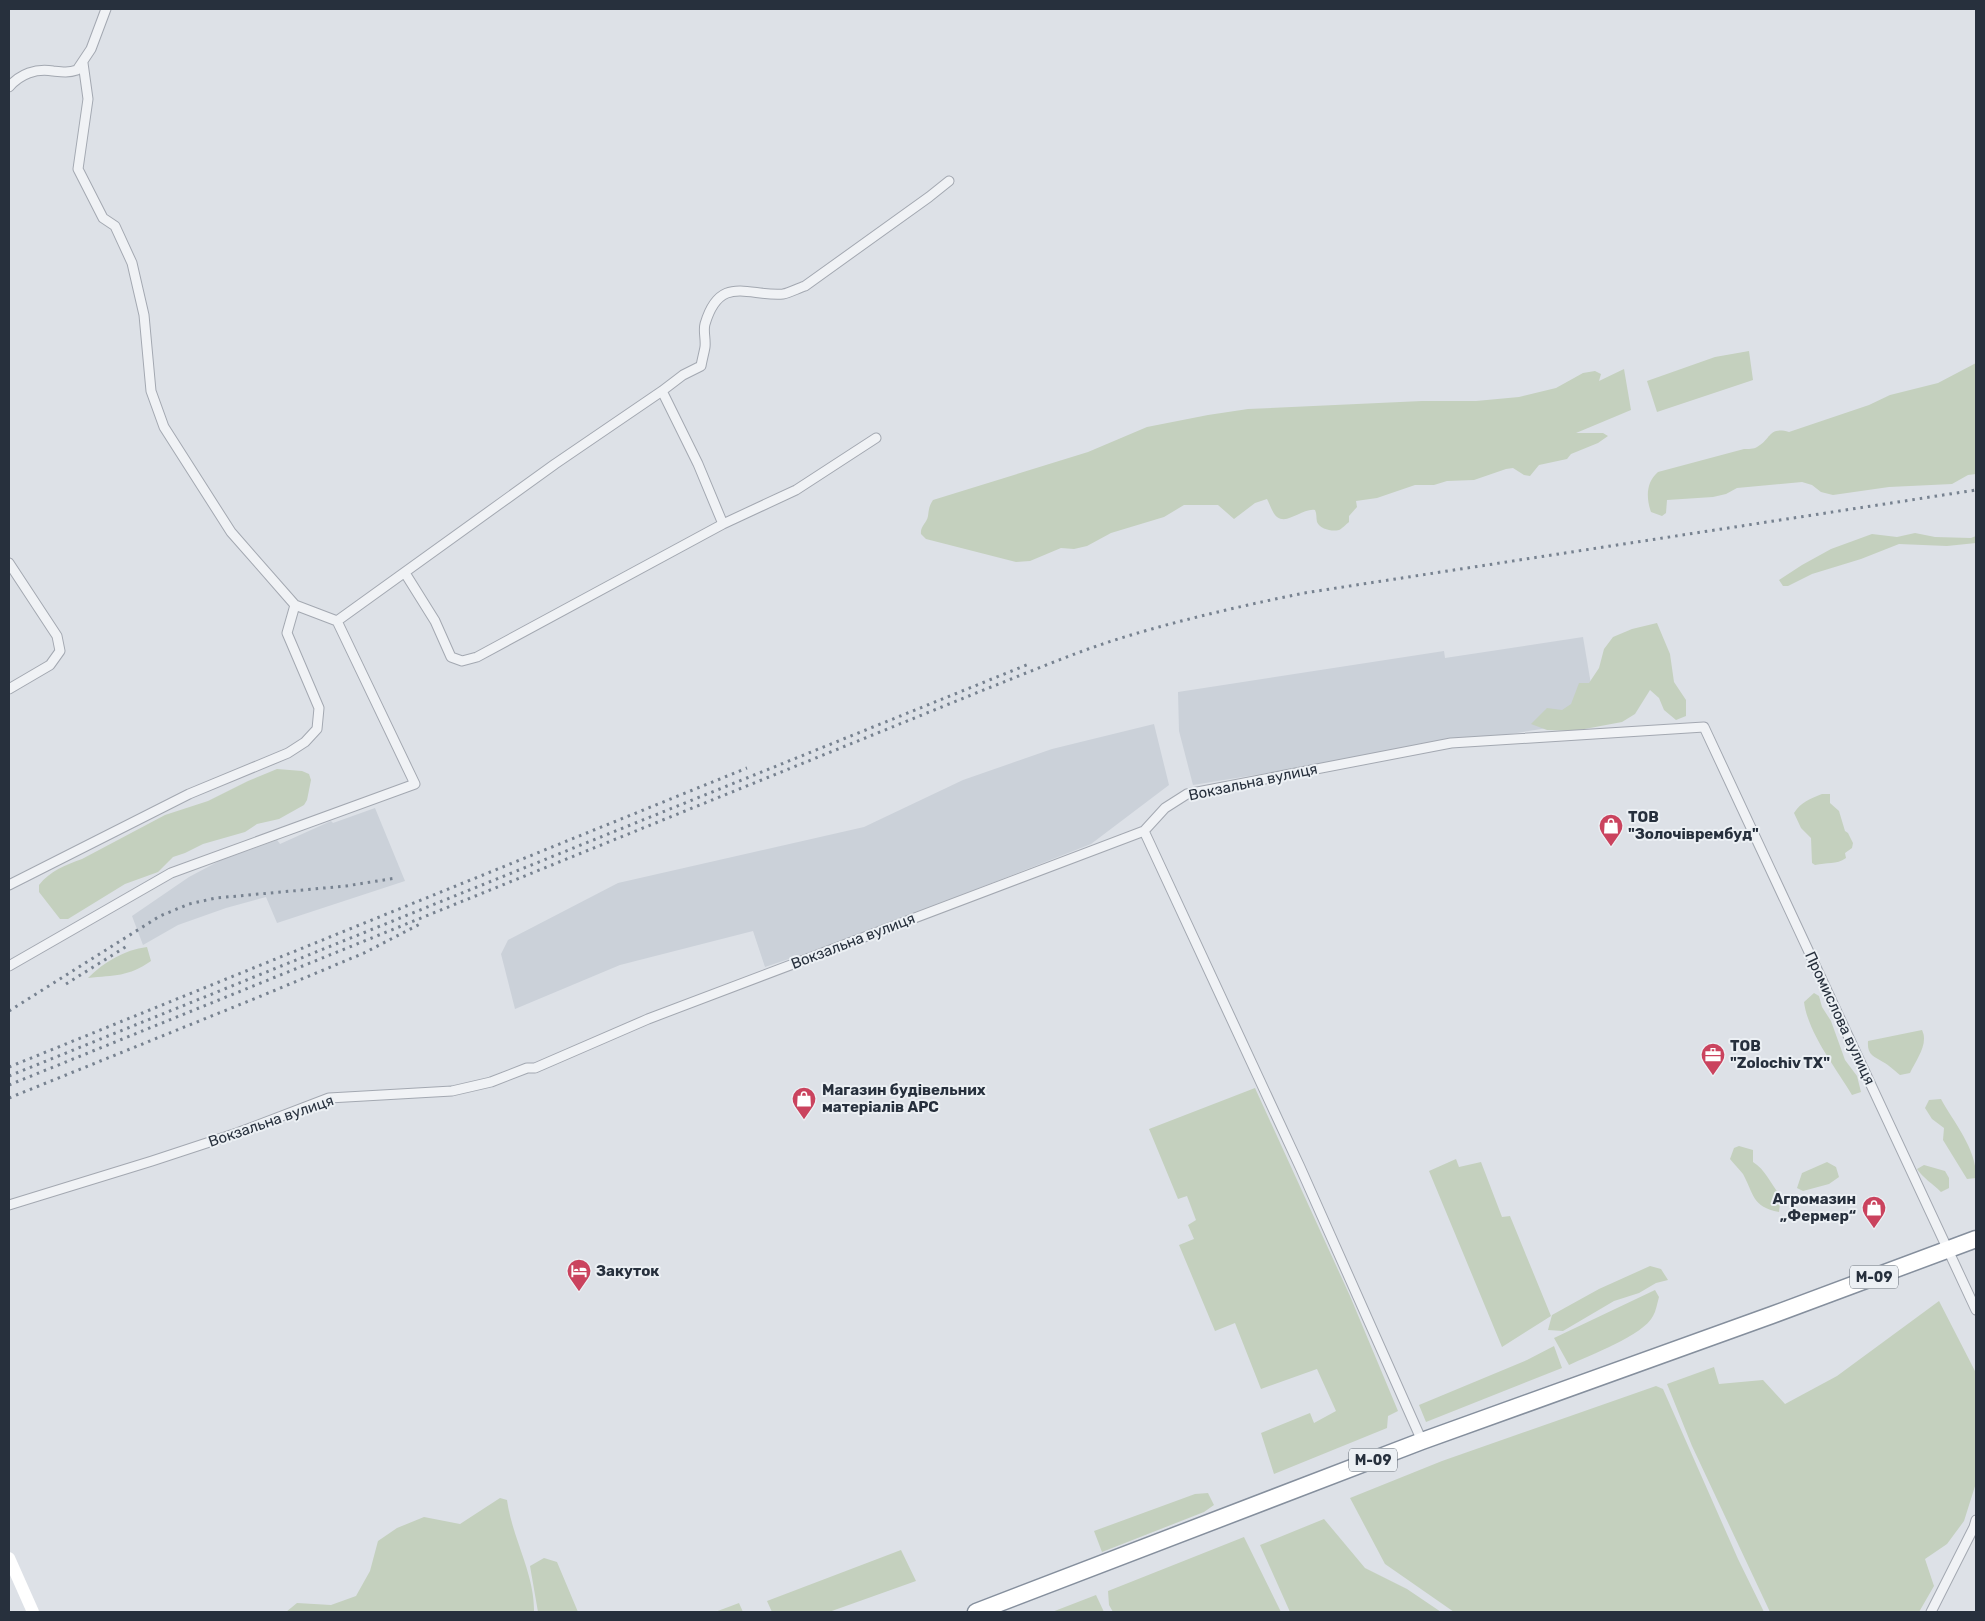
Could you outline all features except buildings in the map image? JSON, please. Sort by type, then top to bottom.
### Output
[{"type":"highway","name":"М-09","points":[[976,1612],[1422,1441],[1763,1319],[1976,1239]]},
{"type":"street","points":[[9,87],[26,73],[38,70],[72,72],[77,70],[91,49],[106,9]]},
{"type":"street","points":[[9,966],[171,873],[415,784],[337,621],[295,605],[231,532],[164,427],[151,391],[144,315],[132,263],[115,226],[103,218],[78,169],[88,99],[83,63]]},
{"type":"street","points":[[337,621],[555,464],[683,375],[701,366],[705,347],[704,327],[712,306],[723,295],[734,291],[746,290],[785,294],[805,286],[929,198],[949,181]]},
{"type":"street","points":[[662,391],[698,464],[723,524]]},
{"type":"street","points":[[405,573],[435,621],[451,657],[462,662],[477,657],[723,524],[796,490],[876,438]]},
{"type":"street","points":[[9,563],[57,636],[60,651],[50,665],[9,689]]},
{"type":"street","points":[[9,885],[189,794],[288,753],[305,742],[317,729],[319,708],[287,633],[295,605]]},
{"type":"street","name":"Вокзальна вулиця","points":[[9,1205],[171,1155],[329,1098],[452,1091],[491,1082],[526,1068],[535,1068],[648,1020],[1144,831],[1165,808],[1187,794],[1451,743],[1704,726]]},
{"type":"street","name":"Промислова вулиця","points":[[1704,726],[1976,1310]]},
{"type":"street","points":[[1144,831],[1300,1167],[1422,1441]]},
{"type":"street","points":[[1931,1612],[1976,1520]]},
{"type":"street","points":[[9,1558],[33,1612]]},
{"type":"shaded area","points":[[1583,637],[1597,720],[1193,785],[1179,731],[1178,692],[1444,651],[1445,658]]},
{"type":"shaded area","points":[[1154,724],[1169,785],[1091,844],[863,934],[765,967],[753,931],[620,965],[515,1009],[501,954],[508,940],[618,883],[864,827],[963,780],[1052,749]]},
{"type":"shaded area","points":[[375,808],[405,881],[277,923],[266,897],[226,908],[178,925],[143,945],[132,916],[189,877],[221,860],[277,840],[280,844],[331,821],[333,823]]},
{"type":"green space","points":[[1749,351],[1753,380],[1657,412],[1647,381],[1715,357]]},
{"type":"green space","points":[[1976,363],[1976,474],[1968,475],[1952,484],[1889,487],[1833,495],[1821,492],[1812,485],[1802,482],[1737,488],[1726,494],[1713,497],[1667,500],[1666,513],[1662,516],[1651,512],[1648,490],[1651,481],[1658,472],[1744,449],[1756,448],[1773,432],[1789,432],[1869,405],[1890,395],[1938,383]]},
{"type":"green space","points":[[1624,369],[1631,410],[1576,433],[1603,433],[1608,436],[1598,443],[1571,454],[1567,459],[1539,465],[1530,476],[1524,475],[1513,468],[1506,469],[1474,480],[1447,481],[1434,485],[1415,485],[1377,498],[1356,501],[1357,507],[1349,516],[1349,522],[1336,531],[1323,528],[1317,522],[1315,510],[1305,511],[1290,518],[1281,519],[1274,513],[1267,499],[1255,503],[1234,519],[1218,505],[1184,505],[1164,517],[1111,533],[1087,546],[1074,549],[1061,548],[1030,561],[1016,562],[926,539],[921,534],[933,500],[1088,452],[1147,427],[1248,409],[1422,401],[1476,401],[1519,397],[1556,388],[1583,373],[1595,371],[1601,374],[1599,381]]},
{"type":"green space","points":[[1915,533],[1935,537],[1971,538],[1976,536],[1976,543],[1947,546],[1899,544],[1861,559],[1812,574],[1788,586],[1783,586],[1779,580],[1831,549],[1872,534],[1897,537]]},
{"type":"green space","points":[[1657,623],[1670,654],[1674,682],[1686,700],[1686,716],[1676,720],[1664,710],[1659,698],[1650,690],[1635,714],[1622,722],[1574,731],[1547,730],[1531,724],[1547,708],[1562,710],[1571,704],[1579,683],[1589,683],[1599,668],[1604,649],[1613,637],[1632,629]]},
{"type":"green space","points":[[277,769],[302,771],[309,774],[311,780],[307,800],[304,805],[279,819],[257,824],[245,832],[203,844],[173,857],[158,872],[125,884],[68,919],[60,919],[39,892],[39,885],[58,869],[82,859],[165,815],[208,801]]},
{"type":"green space","points":[[1822,794],[1830,794],[1830,803],[1839,811],[1845,831],[1853,843],[1852,848],[1845,853],[1846,858],[1815,865],[1812,863],[1811,838],[1801,828],[1794,813],[1803,803]]},
{"type":"green space","points":[[147,947],[151,961],[143,966],[128,973],[88,978],[115,958],[130,951]]},
{"type":"green space","points":[[1814,993],[1819,996],[1822,1007],[1831,1021],[1845,1060],[1857,1076],[1861,1092],[1852,1095],[1811,1026],[1804,1002]]},
{"type":"green space","points":[[1922,1030],[1924,1035],[1923,1046],[1910,1073],[1900,1075],[1870,1052],[1868,1041]]},
{"type":"green space","points":[[1255,1088],[1350,1296],[1398,1411],[1388,1416],[1387,1428],[1274,1474],[1261,1433],[1310,1413],[1314,1423],[1336,1411],[1317,1369],[1261,1389],[1235,1323],[1215,1331],[1179,1245],[1194,1239],[1188,1225],[1196,1220],[1187,1196],[1178,1199],[1149,1129]]},
{"type":"green space","points":[[1941,1099],[1969,1147],[1973,1157],[1976,1178],[1967,1179],[1943,1140],[1944,1128],[1932,1119],[1925,1108],[1929,1100]]},
{"type":"green space","points":[[1739,1146],[1753,1150],[1753,1162],[1758,1165],[1781,1196],[1779,1212],[1764,1207],[1755,1199],[1743,1174],[1730,1159],[1734,1148]]},
{"type":"green space","points":[[1456,1159],[1459,1167],[1481,1162],[1502,1217],[1510,1216],[1551,1316],[1502,1347],[1429,1171]]},
{"type":"green space","points":[[1827,1162],[1836,1167],[1839,1177],[1829,1184],[1803,1191],[1797,1188],[1802,1173]]},
{"type":"green space","points":[[1924,1165],[1945,1171],[1949,1178],[1949,1188],[1941,1192],[1925,1178],[1917,1169]]},
{"type":"green space","points":[[1650,1266],[1661,1269],[1668,1280],[1656,1283],[1639,1293],[1614,1301],[1563,1331],[1548,1330],[1552,1315],[1599,1289]]},
{"type":"green space","points":[[1655,1290],[1659,1297],[1654,1314],[1648,1323],[1602,1351],[1569,1365],[1554,1338]]},
{"type":"green space","points":[[1939,1301],[1976,1373],[1976,1483],[1964,1521],[1947,1544],[1925,1559],[1934,1586],[1919,1612],[1770,1612],[1692,1446],[1667,1384],[1714,1367],[1719,1384],[1763,1380],[1785,1404],[1837,1376]]},
{"type":"green space","points":[[1554,1346],[1562,1368],[1426,1422],[1419,1405],[1527,1360]]},
{"type":"green space","points":[[1656,1386],[1663,1389],[1738,1559],[1764,1612],[1454,1612],[1385,1564],[1350,1498],[1442,1461]]},
{"type":"green space","points":[[1208,1493],[1214,1505],[1204,1512],[1102,1552],[1094,1531],[1195,1494]]},
{"type":"green space","points":[[500,1498],[507,1500],[513,1528],[531,1584],[534,1612],[286,1612],[297,1603],[331,1605],[356,1596],[370,1571],[378,1541],[397,1528],[424,1517],[460,1524]]},
{"type":"green space","points":[[1324,1519],[1365,1568],[1407,1589],[1441,1612],[1290,1612],[1260,1545]]},
{"type":"green space","points":[[1244,1537],[1281,1612],[1113,1612],[1109,1605],[1108,1591]]},
{"type":"green space","points":[[901,1550],[916,1581],[829,1612],[772,1612],[767,1601]]},
{"type":"green space","points":[[544,1558],[557,1562],[578,1612],[538,1612],[530,1566]]},
{"type":"green space","points":[[1096,1595],[1104,1612],[1052,1612]]},
{"type":"green space","points":[[739,1603],[743,1612],[715,1612]]},
{"type":"railway","points":[[9,1085],[991,687],[1078,653],[1131,635],[1217,612],[1304,593],[1976,490]]},
{"type":"railway","points":[[9,1076],[1029,664]]},
{"type":"railway","points":[[9,1067],[747,768]]},
{"type":"railway","points":[[9,1011],[160,916],[189,904],[216,898],[346,886],[396,878]]},
{"type":"railway","points":[[9,1098],[364,953],[420,924]]},
{"type":"railway","points":[[66,984],[127,946]]},
{"type":"place","name":"ТОВ \"Золочіврембуд\"","points":[[1611,847]]},
{"type":"place","name":"ТОВ \"Zolochiv TX\"","points":[[1713,1076]]},
{"type":"place","name":"Магазин будівельних матеріалів APC","points":[[804,1120]]},
{"type":"place","name":"Агромазин „Фермер“","points":[[1874,1229]]},
{"type":"place","name":"Закуток","points":[[579,1292]]}]
